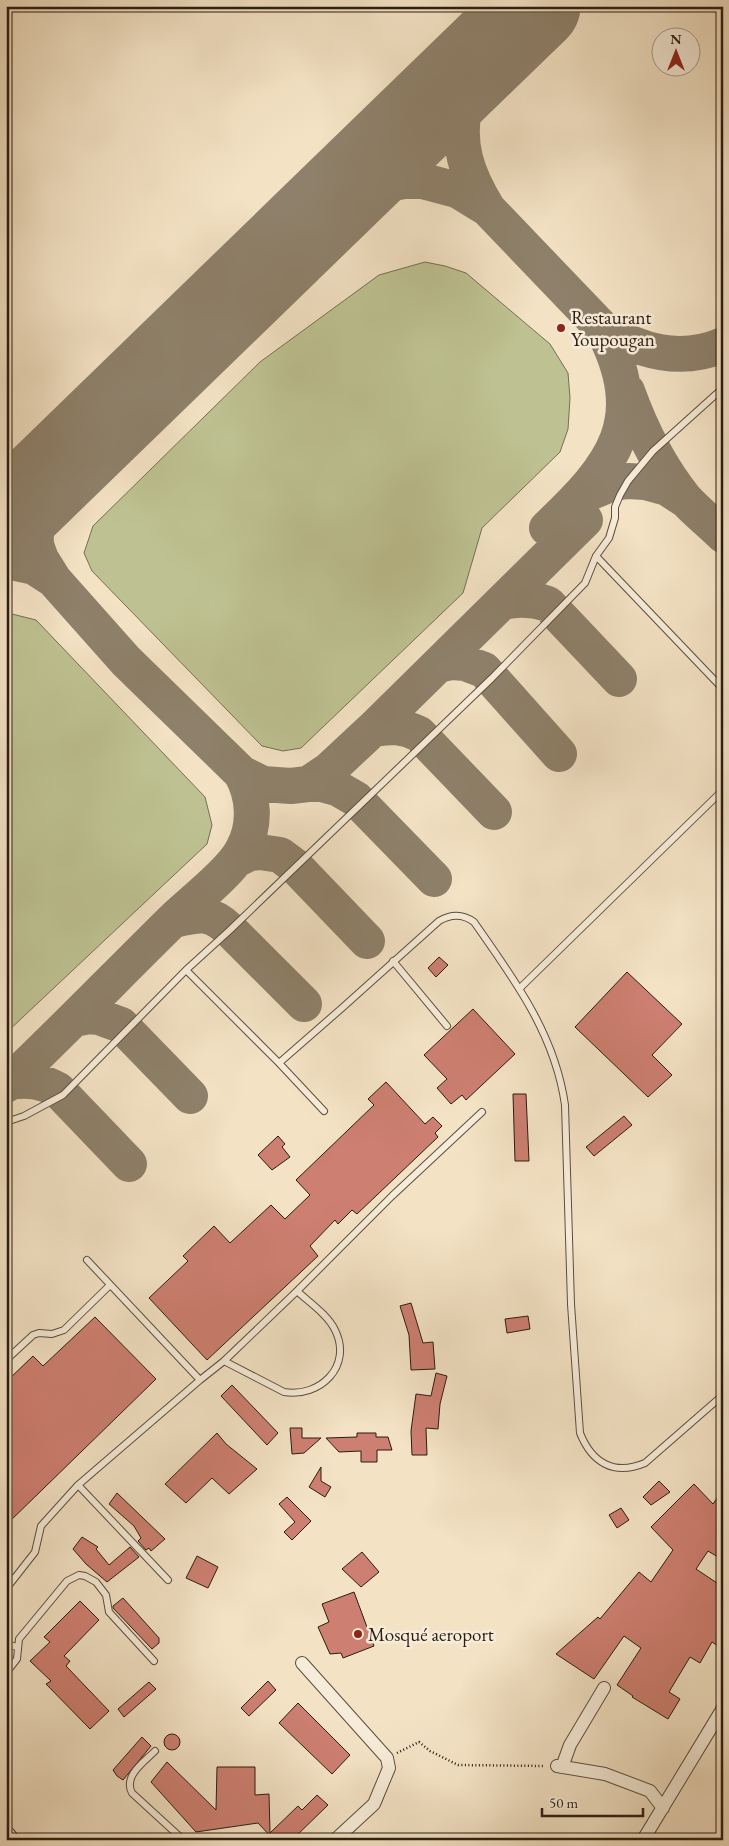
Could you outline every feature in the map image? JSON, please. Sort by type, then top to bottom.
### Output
[{"type":"main road","points":[[6,1836],[10,1840]]},
{"type":"street","points":[[302,1663],[387,1758],[389,1768],[374,1804],[335,1840]]},
{"type":"street","points":[[604,1688],[559,1767],[605,1774],[650,1792],[663,1808]]},
{"type":"street","points":[[643,1840],[723,1708]]},
{"type":"lane","points":[[6,1122],[24,1116],[63,1095],[186,970],[492,678],[585,583],[596,556],[609,538],[615,518],[615,507],[628,481],[653,451],[723,388]]},
{"type":"lane","points":[[596,556],[723,690]]},
{"type":"lane","points":[[520,988],[723,790]]},
{"type":"lane","points":[[279,1063],[439,921],[445,917],[461,916],[474,922],[520,988],[548,1041],[555,1061],[565,1105],[571,1304],[580,1433],[584,1442],[592,1455],[605,1464],[620,1468],[637,1466],[645,1463],[723,1395]]},
{"type":"lane","points":[[394,961],[447,1026]]},
{"type":"lane","points":[[186,970],[324,1111]]},
{"type":"lane","points":[[6,1589],[35,1552],[41,1526],[78,1485],[224,1361],[392,1196],[482,1112]]},
{"type":"lane","points":[[87,1260],[200,1380]]},
{"type":"lane","points":[[6,1360],[34,1335],[39,1333],[52,1334],[64,1330],[110,1285]]},
{"type":"lane","points":[[224,1361],[284,1392],[310,1391],[325,1383],[331,1376],[338,1361],[340,1353],[338,1336],[329,1321],[297,1291]]},
{"type":"lane","points":[[78,1485],[168,1580]]},
{"type":"lane","points":[[6,1673],[17,1659],[19,1639],[67,1581],[79,1575],[96,1582],[106,1594],[109,1612],[154,1661]]},
{"type":"lane","points":[[6,1644],[17,1647]]},
{"type":"lane","points":[[155,1751],[131,1777],[130,1789],[132,1793],[184,1840]]},
{"type":"lane","points":[[240,1840],[264,1838]]},
{"type":"path","points":[[387,1758],[420,1742],[430,1751],[458,1766],[559,1767]]},
{"type":"green space","points":[[425,262],[466,273],[550,344],[568,373],[570,398],[568,429],[560,452],[482,528],[463,593],[301,748],[283,751],[262,746],[92,571],[84,553],[93,526],[260,362],[379,275]]},
{"type":"green space","points":[[12,614],[36,620],[205,797],[212,825],[207,844],[6,1033],[6,617]]},
{"type":"building","points":[[439,957],[448,965],[436,977],[428,968]]},
{"type":"building","points":[[627,972],[682,1024],[652,1055],[672,1075],[648,1097],[575,1027]]},
{"type":"building","points":[[473,1009],[515,1054],[466,1100],[462,1095],[451,1104],[437,1088],[447,1079],[424,1055]]},
{"type":"building","points":[[386,1082],[425,1124],[433,1117],[442,1126],[435,1133],[438,1137],[357,1214],[352,1210],[338,1224],[335,1220],[310,1246],[318,1256],[207,1360],[149,1298],[188,1261],[183,1256],[214,1226],[230,1243],[271,1205],[285,1219],[310,1195],[296,1180],[374,1105],[368,1099]]},
{"type":"building","points":[[513,1094],[526,1094],[529,1161],[515,1161]]},
{"type":"building","points":[[624,1116],[632,1125],[594,1156],[586,1147]]},
{"type":"building","points":[[278,1136],[285,1144],[282,1147],[290,1157],[272,1170],[258,1155]]},
{"type":"building","points":[[411,1303],[423,1343],[433,1342],[435,1369],[411,1370],[409,1335],[400,1306]]},
{"type":"building","points":[[528,1316],[530,1329],[507,1333],[505,1319]]},
{"type":"building","points":[[95,1317],[156,1379],[6,1525],[6,1382],[33,1356],[43,1366]]},
{"type":"building","points":[[436,1373],[447,1376],[440,1404],[438,1429],[426,1428],[427,1455],[412,1455],[411,1431],[416,1394],[431,1396]]},
{"type":"building","points":[[232,1385],[278,1433],[267,1445],[221,1396]]},
{"type":"building","points":[[290,1428],[302,1428],[302,1438],[321,1438],[304,1453],[292,1454]]},
{"type":"building","points":[[217,1433],[226,1444],[257,1469],[229,1494],[212,1478],[186,1503],[165,1484]]},
{"type":"building","points":[[357,1433],[376,1433],[376,1437],[388,1437],[392,1450],[377,1450],[377,1462],[361,1462],[361,1451],[339,1452],[326,1438],[357,1437]]},
{"type":"building","points":[[321,1467],[321,1481],[331,1487],[325,1497],[309,1487]]},
{"type":"building","points":[[659,1481],[670,1492],[651,1505],[643,1497]]},
{"type":"building","points":[[694,1484],[713,1504],[723,1489],[723,1560],[708,1551],[696,1569],[723,1587],[723,1649],[712,1642],[700,1663],[690,1657],[669,1692],[680,1699],[668,1719],[632,1697],[617,1685],[641,1648],[624,1636],[594,1679],[556,1654],[598,1617],[600,1619],[639,1572],[651,1582],[673,1550],[651,1527]]},
{"type":"building","points":[[117,1493],[165,1539],[151,1551],[149,1548],[146,1550],[138,1541],[141,1538],[134,1526],[109,1504]]},
{"type":"building","points":[[287,1497],[311,1521],[292,1540],[284,1532],[295,1522],[279,1504]]},
{"type":"building","points":[[621,1508],[629,1520],[617,1528],[609,1515]]},
{"type":"building","points":[[82,1537],[98,1547],[96,1549],[109,1565],[130,1547],[139,1557],[107,1582],[86,1564],[73,1549]]},
{"type":"building","points":[[362,1552],[379,1572],[361,1587],[342,1569]]},
{"type":"building","points":[[197,1556],[218,1567],[208,1588],[186,1578]]},
{"type":"building","points":[[354,1592],[374,1646],[343,1658],[341,1653],[330,1654],[318,1627],[329,1622],[322,1604]]},
{"type":"building","points":[[123,1598],[159,1638],[159,1643],[152,1649],[113,1608]]},
{"type":"building","points":[[80,1601],[99,1620],[64,1656],[70,1661],[66,1666],[109,1711],[90,1729],[46,1684],[51,1681],[30,1661],[50,1642],[44,1637]]},
{"type":"building","points":[[268,1681],[276,1690],[249,1716],[241,1708]]},
{"type":"building","points":[[149,1682],[156,1689],[124,1717],[118,1709]]},
{"type":"building","points":[[298,1703],[350,1755],[332,1774],[279,1723]]},
{"type":"building","points":[[172,1734],[178,1736],[180,1742],[178,1748],[172,1750],[166,1748],[164,1742],[166,1736]]},
{"type":"building","points":[[142,1737],[151,1746],[123,1780],[113,1770]]},
{"type":"building","points":[[167,1762],[216,1810],[217,1767],[255,1767],[255,1795],[269,1794],[270,1833],[298,1806],[302,1810],[317,1795],[328,1805],[292,1840],[274,1840],[258,1823],[196,1832],[151,1782]]},
{"type":"taxiway","points":[[482,58],[466,96],[462,131],[465,158],[474,183],[488,209]]},
{"type":"taxiway","points":[[321,214],[354,195],[382,185],[404,181],[423,181],[457,190],[488,209],[602,328],[631,343],[661,352],[691,353],[723,345]]},
{"type":"taxiway","points":[[547,528],[591,483],[607,461],[618,439],[623,415],[623,389],[616,360],[602,328]]},
{"type":"taxiway","points":[[627,391],[638,420],[668,475],[686,500],[723,535]]},
{"type":"taxiway","points":[[584,495],[613,483],[628,481],[645,482],[667,488],[687,501]]},
{"type":"taxiway","points":[[6,1085],[174,919],[230,867],[243,849],[252,820],[249,791],[241,773],[126,661],[54,580],[41,559],[36,545],[35,508],[43,483]]},
{"type":"taxiway","points":[[241,773],[263,784],[291,786],[308,784],[329,770],[585,520]]},
{"type":"taxiway","points":[[6,561],[34,567],[54,580]]},
{"type":"taxiway","points":[[503,602],[526,600],[548,604],[619,679]]},
{"type":"taxiway","points":[[438,665],[452,662],[465,663],[484,670],[559,754]]},
{"type":"taxiway","points":[[373,729],[397,727],[419,734],[494,812]]},
{"type":"taxiway","points":[[308,784],[322,784],[337,788],[356,799],[434,879]]},
{"type":"taxiway","points":[[238,859],[250,853],[260,852],[280,855],[296,867],[367,941]]},
{"type":"taxiway","points":[[174,920],[190,916],[204,916],[223,924],[304,1004]]},
{"type":"taxiway","points":[[74,1019],[89,1016],[99,1017],[121,1025],[190,1096]]},
{"type":"taxiway","points":[[9,1082],[35,1082],[58,1090],[129,1164]]},
{"type":"runway","points":[[6,519],[535,6]]},
{"type":"place","name":"Restaurant Youpougan","points":[[561,328]]},
{"type":"place","name":"Mosqué aeroport","points":[[358,1634]]}]
